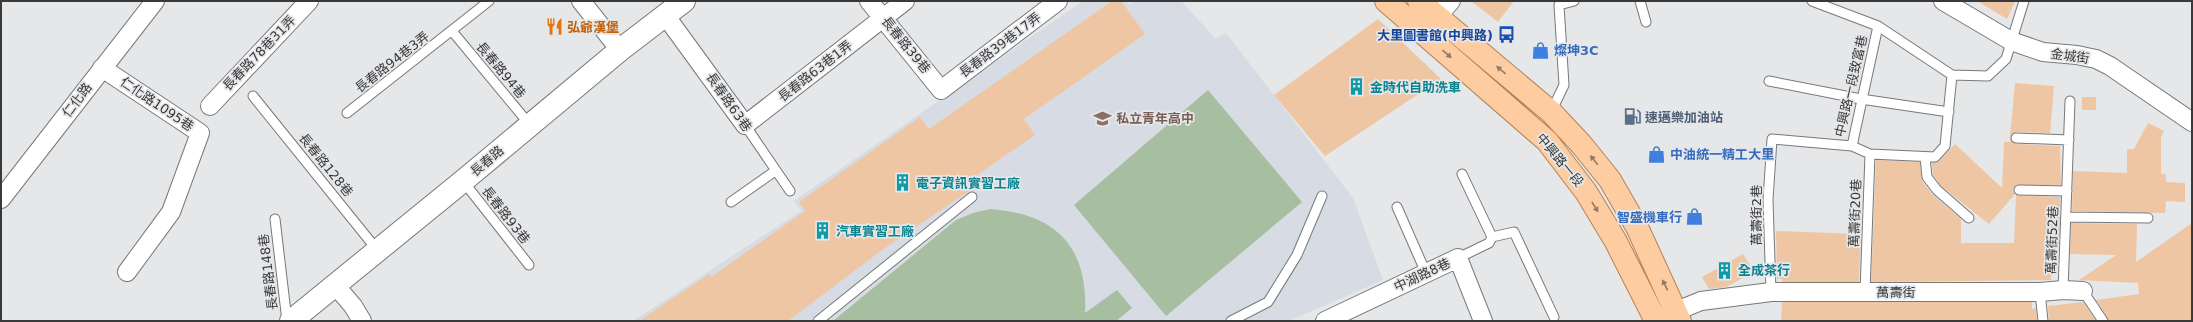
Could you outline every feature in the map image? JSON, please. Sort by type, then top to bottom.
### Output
[{"type":"main road","name":"中興路一段","points":[[1386,1],[1547,141],[1586,192],[1615,240],[1655,321]]},
{"type":"main road","name":"中興路一段","points":[[1419,1],[1444,9],[1551,112],[1581,144],[1610,180],[1637,227],[1678,316]]},
{"type":"street","name":"仁化路","points":[[1,200],[155,1]]},
{"type":"street","name":"長春路78巷31弄","points":[[200,133],[208,110],[309,1]]},
{"type":"street","points":[[581,1],[620,50]]},
{"type":"street","name":"長春路","points":[[291,321],[463,181],[620,50],[684,1]]},
{"type":"street","name":"長春路39巷","points":[[870,1],[941,90]]},
{"type":"street","name":"長春路63巷1弄","points":[[745,125],[906,1]]},
{"type":"street","name":"長春路39巷17弄","points":[[941,90],[1058,1]]},
{"type":"street","name":"金城街","points":[[1942,1],[2011,42],[2043,52],[2077,55],[2096,59],[2110,66],[2192,122]]},
{"type":"street","points":[[1423,33],[1444,9]]},
{"type":"street","name":"長春路63巷","points":[[665,15],[745,125]]},
{"type":"street","name":"仁化路1095巷","points":[[102,68],[200,133],[171,212],[127,272]]},
{"type":"street","name":"中湖路8巷","points":[[1325,321],[1458,258],[1483,321]]},
{"type":"street","points":[[335,285],[353,306],[362,321]]},
{"type":"street","name":"萬壽街","points":[[1655,321],[1678,316],[1701,300],[1771,292],[2083,291]]},
{"type":"lane","name":"長春路94巷3弄","points":[[347,113],[489,1]]},
{"type":"lane","points":[[1551,112],[1564,85],[1560,5],[1574,1]]},
{"type":"lane","points":[[1640,1],[1646,22]]},
{"type":"lane","points":[[1812,1],[1878,26],[1952,75],[1988,76],[2006,59],[2024,1]]},
{"type":"lane","name":"中興路一段致富巷","points":[[1772,139],[1852,146],[1878,26]]},
{"type":"lane","name":"長春路94巷","points":[[452,31],[530,125]]},
{"type":"lane","points":[[1852,146],[1870,154],[1935,157],[1945,146],[1952,75]]},
{"type":"lane","points":[[1769,81],[1862,99],[1949,112]]},
{"type":"lane","name":"長春路128巷","points":[[253,96],[378,251]]},
{"type":"lane","name":"萬壽街52巷","points":[[2063,290],[2070,101]]},
{"type":"lane","name":"長春路63巷","points":[[745,125],[790,191]]},
{"type":"lane","points":[[2016,138],[2069,140]]},
{"type":"lane","name":"萬壽街2巷","points":[[1771,292],[1768,200],[1772,139]]},
{"type":"lane","name":"萬壽街20巷","points":[[1865,292],[1870,154]]},
{"type":"lane","points":[[1925,157],[1927,177],[1937,190],[1969,218]]},
{"type":"lane","points":[[731,202],[775,171]]},
{"type":"lane","points":[[1462,174],[1492,237]]},
{"type":"lane","name":"長春路93巷","points":[[463,181],[529,265]]},
{"type":"lane","name":"萬壽街52巷","points":[[2018,190],[2067,191]]},
{"type":"lane","points":[[1231,321],[1268,302],[1297,255],[1322,196]]},
{"type":"lane","points":[[818,321],[972,197]]},
{"type":"lane","points":[[1397,207],[1426,273]]},
{"type":"lane","points":[[2066,217],[2148,218]]},
{"type":"lane","name":"長春路148巷","points":[[275,219],[287,321]]},
{"type":"lane","points":[[1492,237],[1514,232],[1554,317]]},
{"type":"lane","points":[[1458,258],[1489,243],[1492,237]]},
{"type":"lane","name":"萬壽街","points":[[2083,291],[2103,321]]},
{"type":"lane","points":[[2040,292],[2043,321]]},
{"type":"shaded area","name":"私立青年高中","points":[[1083,1],[1125,1],[1129,5],[1135,1],[1181,1],[1216,39],[1226,33],[1353,198],[1383,280],[1289,321],[633,321],[801,211],[794,201]]},
{"type":"green space","points":[[1208,90],[1302,202],[1166,316],[1074,205]]},
{"type":"green space","points":[[990,209],[1013,212],[1033,218],[1050,226],[1063,238],[1074,252],[1081,269],[1085,313],[1117,290],[1132,308],[1116,321],[833,321],[956,220],[973,213]]},
{"type":"building","points":[[1112,1],[1121,1],[1145,34],[1024,119],[1035,135],[967,182],[972,189],[882,250],[788,321],[639,321],[709,274],[711,277],[805,211],[799,202],[920,117],[929,129]]},
{"type":"building","points":[[1471,1],[1514,1],[1498,22]]},
{"type":"building","points":[[1977,1],[2015,1],[2007,19]]},
{"type":"building","name":"金時代自助洗車","points":[[1378,19],[1441,79],[1325,156],[1274,95]]},
{"type":"building","points":[[2015,83],[2054,86],[2050,133],[2016,132],[2010,137]]},
{"type":"building","points":[[2082,97],[2096,97],[2096,110],[2082,110]]},
{"type":"building","points":[[2148,123],[2164,131],[2161,137],[2161,174],[2166,174],[2166,182],[2185,183],[2185,202],[2166,201],[2165,213],[2072,211],[2073,171],[2127,173],[2127,149],[2134,149]]},
{"type":"building","points":[[2010,138],[2016,144],[2060,146],[2061,185],[2016,185],[2013,189],[2015,194],[1989,224],[1941,186],[1933,175],[1932,163],[1939,161],[1955,144],[2002,188],[2004,142],[2010,142]]},
{"type":"building","points":[[1876,160],[1920,162],[1922,181],[1933,195],[1961,219],[1961,243],[2014,243],[2016,195],[2060,197],[2059,247],[2052,238],[2051,280],[1871,282]]},
{"type":"building","points":[[2071,223],[2137,224],[2136,262],[2192,223],[2192,321],[2109,321],[2096,300],[2139,294],[2138,283],[2079,280],[2116,255],[2070,254]]},
{"type":"building","points":[[1776,231],[1861,234],[1859,282],[1782,282],[1782,279],[1777,279]]},
{"type":"building","points":[[1743,254],[1754,272],[1726,287],[1709,289],[1702,277]]},
{"type":"building","points":[[1782,302],[2032,302],[2032,309],[2036,308],[2037,321],[1781,321]]},
{"type":"building","points":[[2083,302],[2096,321],[2049,321],[2048,306]]},
{"type":"place","name":"弘爺漢堡","points":[[554,27]]},
{"type":"place","name":"大里圖書館(中興路)","points":[[1506,35]]},
{"type":"place","name":"燦坤3C","points":[[1541,50]]},
{"type":"place","name":"金時代自助洗車","points":[[1357,87]]},
{"type":"place","name":"速邁樂加油站","points":[[1632,117]]},
{"type":"place","name":"私立青年高中","points":[[1103,118]]},
{"type":"place","name":"中油統一精工大里","points":[[1657,154]]},
{"type":"place","name":"電子資訊實習工廠","points":[[903,183]]},
{"type":"place","name":"智盛機車行","points":[[1695,217]]},
{"type":"place","name":"汽車實習工廠","points":[[823,231]]},
{"type":"place","name":"全成茶行","points":[[1725,270]]}]
